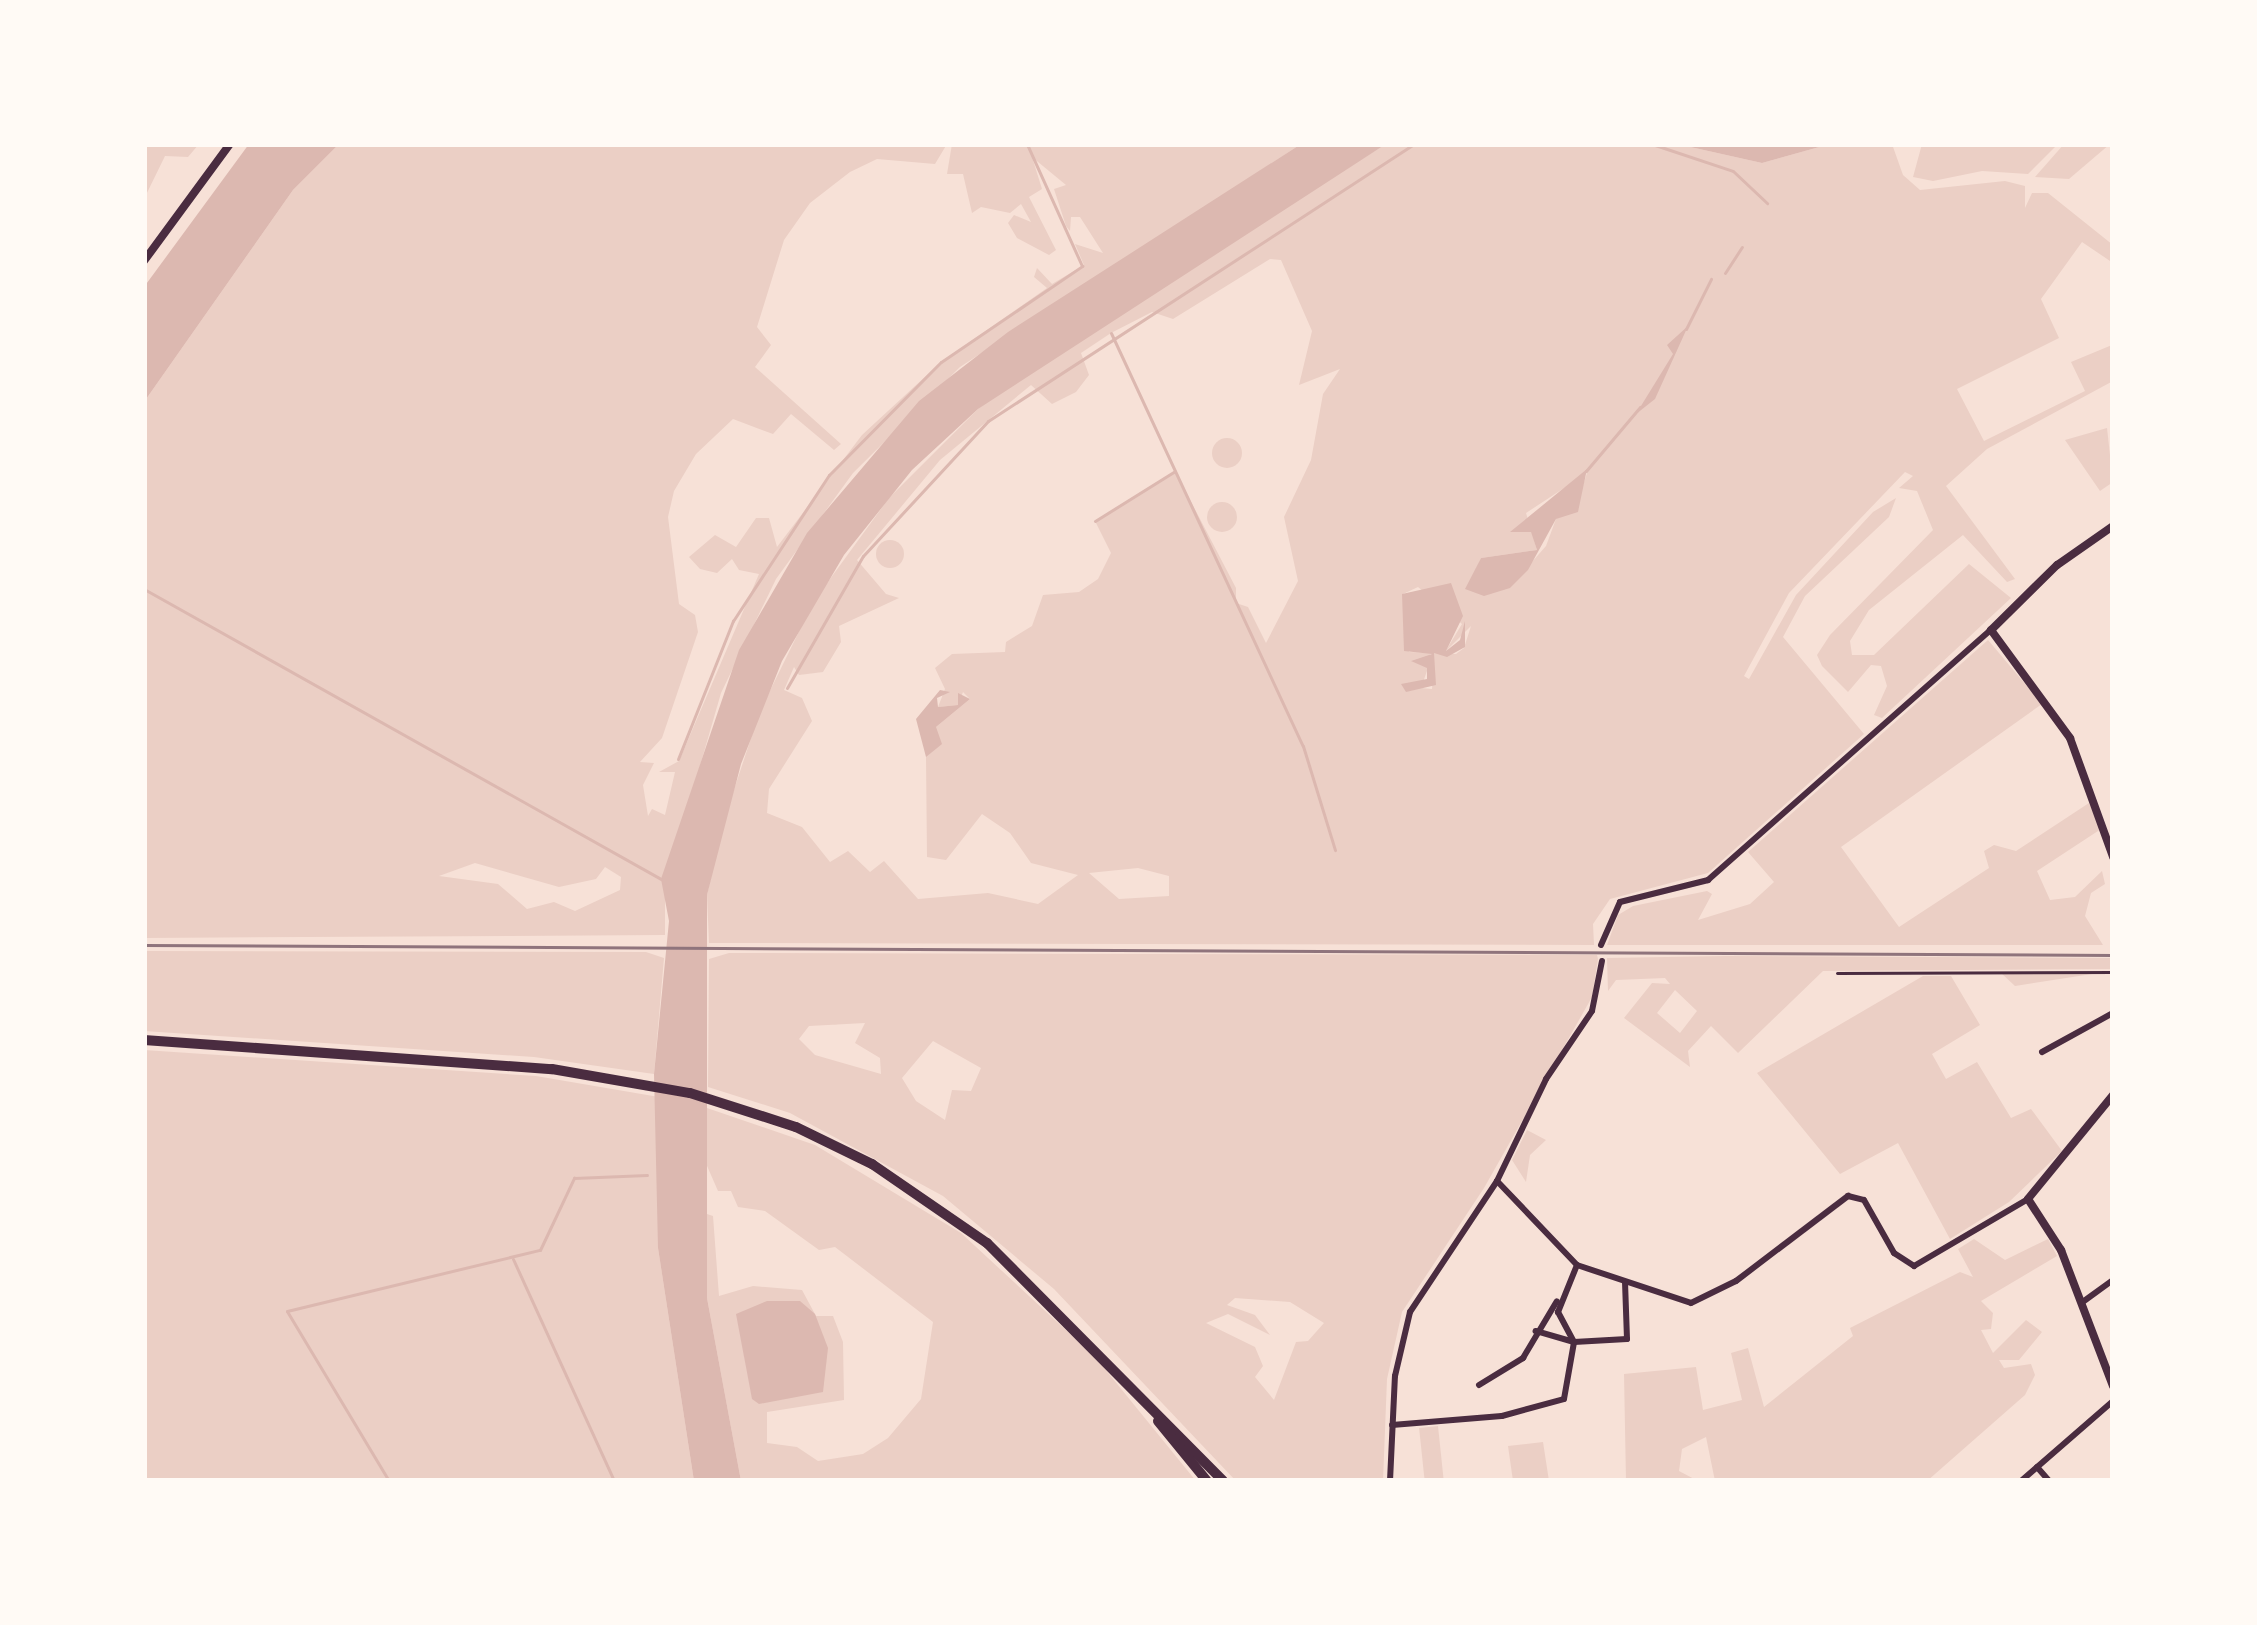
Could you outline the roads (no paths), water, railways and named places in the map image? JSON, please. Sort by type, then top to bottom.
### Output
[{"type":"highway","points":[[144,1040],[629,1080],[747,1108],[840,1146],[922,1195],[987,1243],[1096,1344],[1223,1481]]},
{"type":"highway","points":[[1096,1344],[1207,1481]]},
{"type":"street","points":[[144,262],[230,144]]},
{"type":"street","points":[[1601,945],[1620,902],[1708,880],[2071,554],[2113,526]]},
{"type":"street","points":[[1991,630],[2070,738],[2113,857]]},
{"type":"street","points":[[1390,1481],[1392,1425],[1411,1312],[1497,1181],[1546,1078],[1597,1003],[1602,961]]},
{"type":"street","points":[[2042,1052],[2113,1013]]},
{"type":"street","points":[[1497,1181],[1577,1265],[1699,1302],[1848,1196],[1864,1200],[1894,1253],[1914,1266],[2027,1199],[2113,1095]]},
{"type":"street","points":[[2027,1199],[2084,1301],[2113,1385]]},
{"type":"street","points":[[2113,1239],[2113,1261]]},
{"type":"street","points":[[1479,1384],[1523,1358],[1577,1265]]},
{"type":"street","points":[[2084,1301],[2113,1280]]},
{"type":"street","points":[[1536,1331],[1574,1342],[1627,1339],[1624,1282]]},
{"type":"street","points":[[1392,1425],[1502,1416],[1564,1399],[1574,1342],[1559,1321],[1562,1293]]},
{"type":"street","points":[[2021,1481],[2113,1400]]},
{"type":"street","points":[[2037,1467],[2049,1481]]},
{"type":"waterway","points":[[678,759],[733,621],[829,475],[941,362],[1082,266],[1027,144]]},
{"type":"waterway","points":[[787,688],[863,556],[988,421],[1414,144]]},
{"type":"waterway","points":[[1652,144],[1733,171],[1767,203]]},
{"type":"waterway","points":[[1725,273],[1742,247]]},
{"type":"waterway","points":[[1686,329],[1711,279]]},
{"type":"waterway","points":[[1111,333],[1303,746],[1335,850]]},
{"type":"waterway","points":[[1586,471],[1640,407]]},
{"type":"waterway","points":[[1095,521],[1175,471]]},
{"type":"waterway","points":[[144,589],[661,879]]},
{"type":"waterway","points":[[389,1481],[287,1311],[540,1250],[574,1178],[647,1175]]},
{"type":"waterway","points":[[513,1259],[614,1481]]},
{"type":"railway","points":[[144,945],[2113,955]]}]
